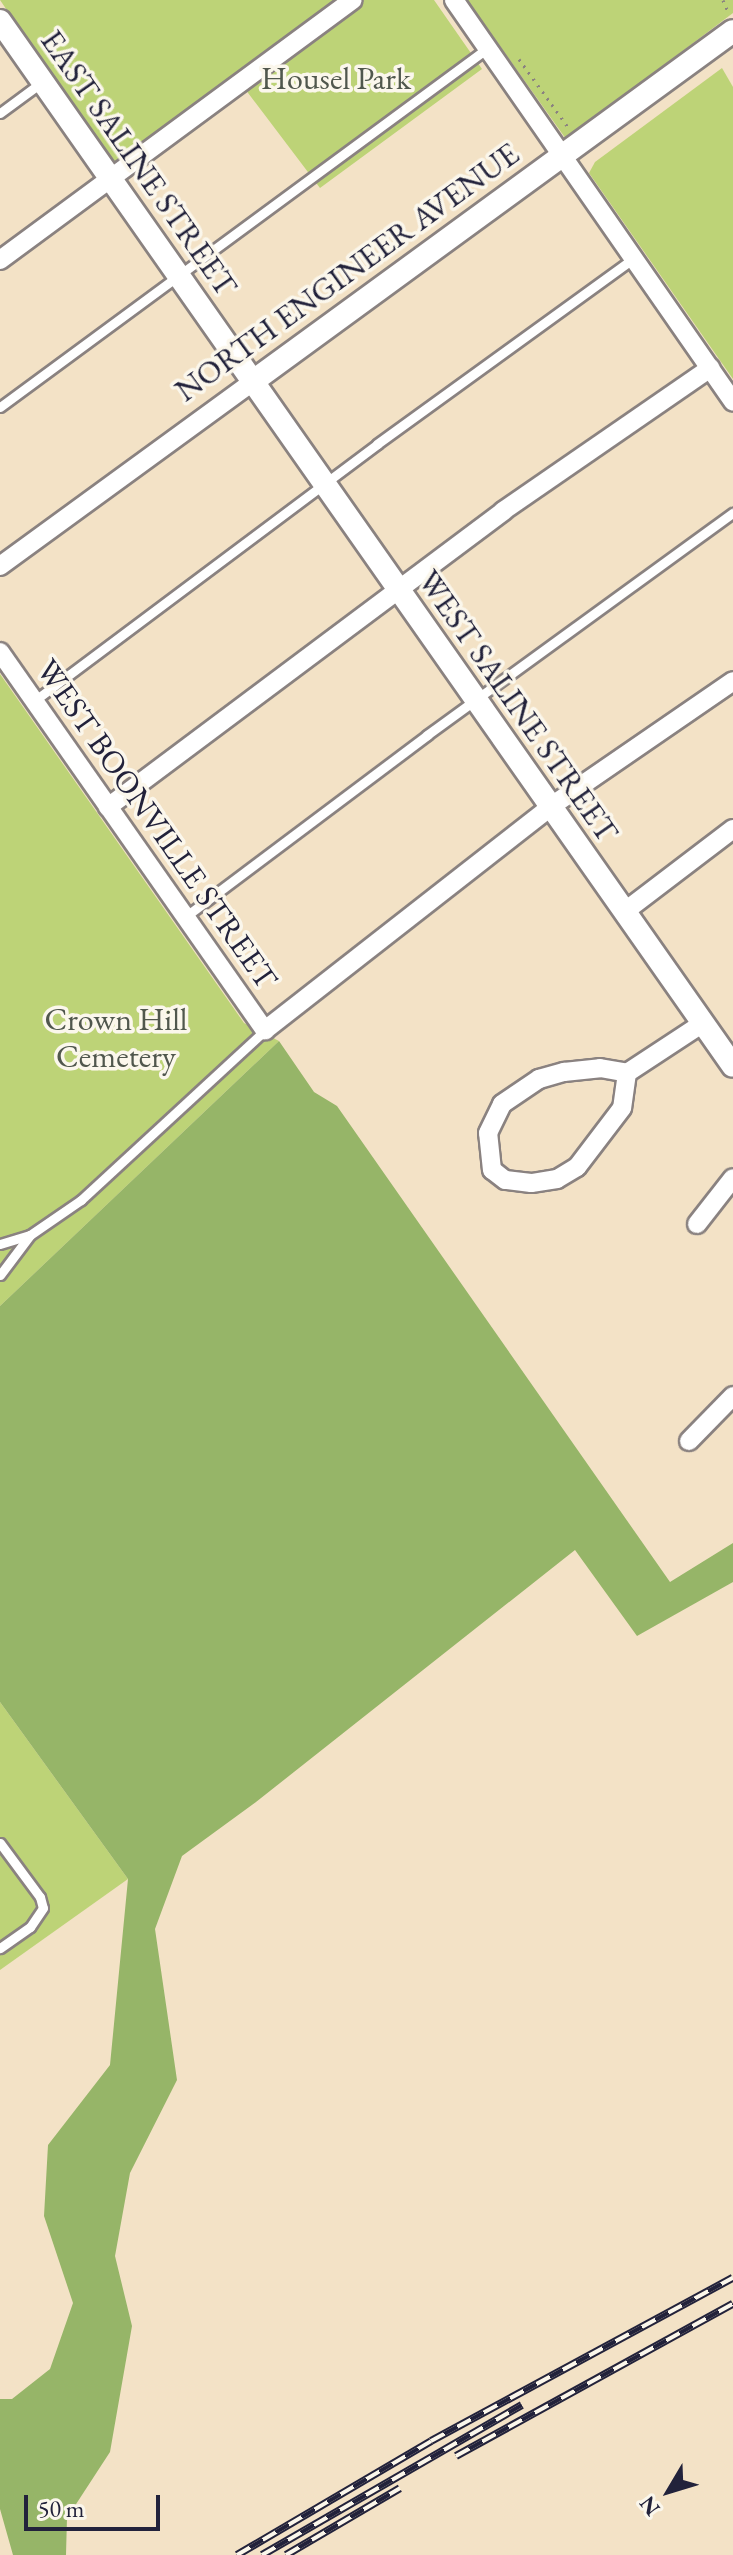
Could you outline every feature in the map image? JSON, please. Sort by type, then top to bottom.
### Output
[{"type":"street","points":[[0,260],[353,0]]},
{"type":"street","points":[[454,0],[733,401]]},
{"type":"street","name":"EAST SALINE STREET","points":[[0,21],[252,382]]},
{"type":"street","name":"NORTH ENGINEER AVENUE","points":[[0,566],[733,31]]},
{"type":"street","points":[[108,807],[503,511],[710,368]]},
{"type":"street","name":"WEST SALINE STREET","points":[[252,382],[733,1066]]},
{"type":"street","name":"WEST BOONVILLE STREET","points":[[0,652],[265,1030]]},
{"type":"street","points":[[265,1030],[550,807],[733,681]]},
{"type":"street","points":[[624,912],[733,829]]},
{"type":"street","points":[[627,1073],[622,1108],[577,1167],[557,1179],[531,1183],[505,1180],[492,1170],[488,1133],[502,1104],[517,1091],[539,1079],[564,1072],[600,1068],[627,1073],[703,1023]]},
{"type":"street","points":[[697,1224],[733,1178]]},
{"type":"street","points":[[689,1441],[733,1396]]},
{"type":"lane","points":[[0,407],[489,47]]},
{"type":"lane","points":[[0,113],[42,82]]},
{"type":"lane","points":[[34,701],[323,484],[634,258]]},
{"type":"lane","points":[[185,917],[475,700],[733,513]]},
{"type":"lane","points":[[0,1244],[30,1235],[81,1200],[265,1030]]},
{"type":"lane","points":[[0,1275],[30,1235]]},
{"type":"lane","points":[[0,1843],[40,1897],[43,1908],[30,1927],[0,1948]]},
{"type":"path","points":[[512,49],[573,135]]},
{"type":"green space","name":"Housel Park","points":[[0,0],[434,0],[482,69],[320,188],[236,77],[122,162],[112,165]]},
{"type":"green space","points":[[467,0],[733,0],[733,13],[566,139]]},
{"type":"green space","points":[[722,68],[733,87],[733,379],[589,173],[595,162]]},
{"type":"green space","name":"Crown Hill Cemetery","points":[[0,674],[244,1023],[279,1041],[0,1306]]},
{"type":"green space","points":[[279,1041],[314,1092],[337,1106],[670,1582],[733,1543],[733,1582],[637,1636],[575,1550],[256,1802],[182,1856],[155,1929],[177,2080],[130,2173],[115,2256],[132,2326],[110,2452],[67,2518],[66,2555],[13,2555],[0,2509],[0,2399],[12,2399],[50,2369],[73,2303],[44,2216],[48,2145],[110,2065],[128,1879],[0,1702],[0,1306]]},
{"type":"green space","points":[[0,1702],[128,1879],[0,1970]]},
{"type":"railway","points":[[237,2555],[431,2441],[733,2278]]},
{"type":"railway","points":[[456,2456],[733,2304]]},
{"type":"railway","points":[[262,2555],[522,2405]]},
{"type":"railway","points":[[286,2555],[400,2488]]}]
